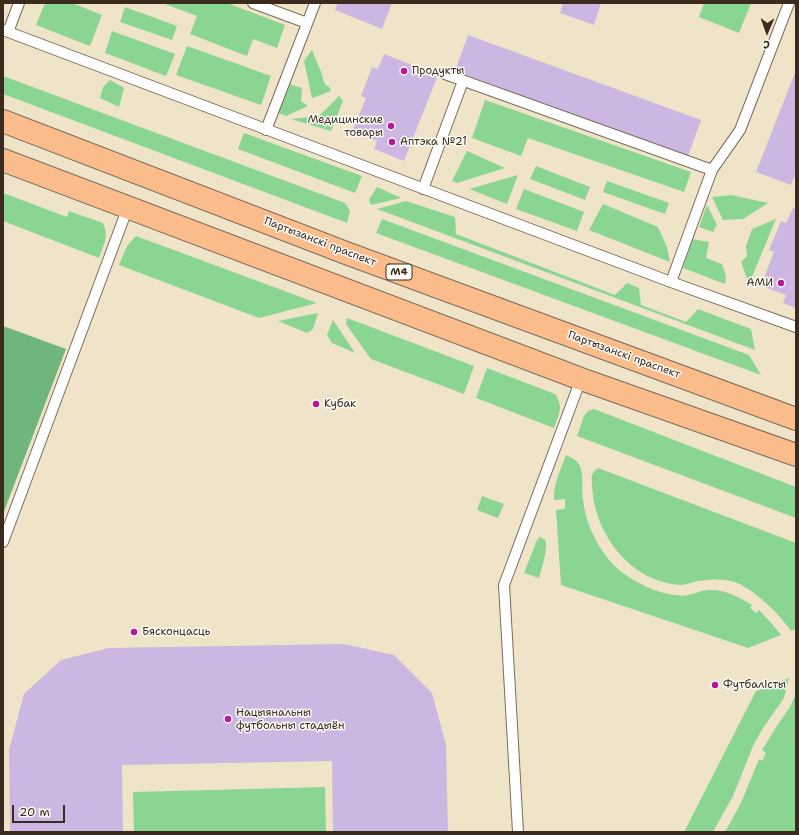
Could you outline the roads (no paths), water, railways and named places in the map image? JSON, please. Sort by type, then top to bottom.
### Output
[{"type":"main road","name":"Партызанскі праспект","points":[[3,121],[339,250],[796,419]]},
{"type":"main road","points":[[3,160],[581,379],[796,454]]},
{"type":"lane","points":[[19,3],[5,31],[671,282],[796,327]]},
{"type":"lane","points":[[253,3],[307,23]]},
{"type":"lane","points":[[266,130],[315,3]]},
{"type":"lane","points":[[671,282],[712,170],[740,130],[789,3]]},
{"type":"lane","points":[[446,74],[712,170]]},
{"type":"lane","points":[[423,189],[463,81]]},
{"type":"lane","points":[[3,542],[128,207]]},
{"type":"lane","points":[[518,832],[504,585],[581,379]]},
{"type":"place","name":"Продукты","points":[[404,71]]},
{"type":"place","name":"Медицинские товары","points":[[391,126]]},
{"type":"place","name":"Аптэка №21","points":[[392,142]]},
{"type":"place","name":"АМИ","points":[[781,283]]},
{"type":"place","name":"Кубак","points":[[316,404]]},
{"type":"place","name":"Бясконцасць","points":[[134,632]]},
{"type":"place","name":"Футбалісты","points":[[715,685]]},
{"type":"place","name":"Нацыянальны футбольны стадыён","points":[[228,719]]}]
